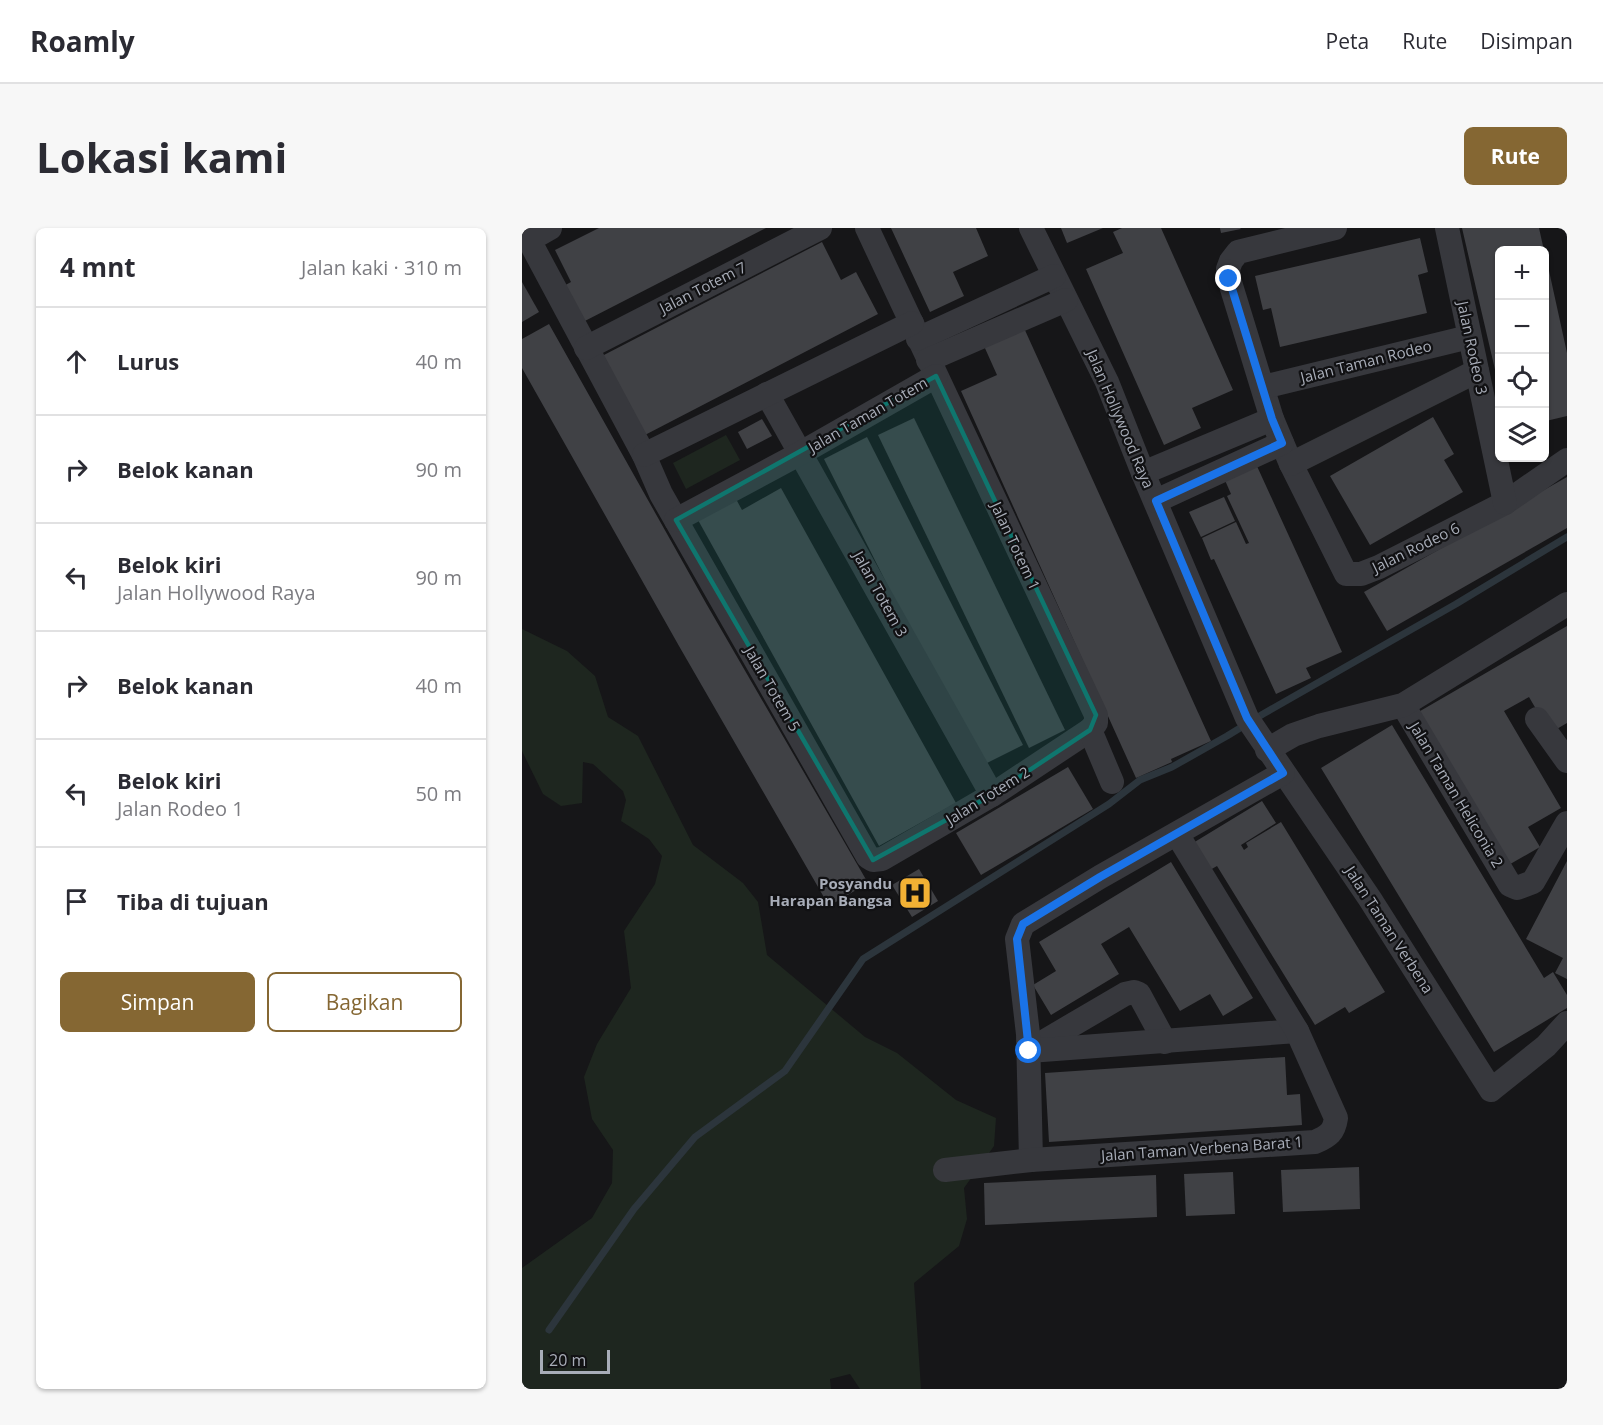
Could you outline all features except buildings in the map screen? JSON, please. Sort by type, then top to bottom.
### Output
[{"type":"street","name":"Jalan Totem 7","points":[[586,348],[820,228]]},
{"type":"street","name":"Jalan Totem 1","points":[[867,228],[1093,723],[1112,782]]},
{"type":"street","name":"Jalan Hollywood Raya","points":[[1031,228],[1107,382],[1143,473],[1250,723],[1283,773]]},
{"type":"street","name":"Jalan Rodeo 6","points":[[1335,228],[1238,252],[1228,269],[1229,279],[1272,419],[1346,574],[1361,574],[1379,567],[1505,503],[1567,460]]},
{"type":"street","name":"Jalan Rodeo 3","points":[[1447,228],[1505,503]]},
{"type":"street","points":[[540,234],[586,348],[676,520]]},
{"type":"street","points":[[923,349],[1054,276]]},
{"type":"street","points":[[644,455],[767,394],[923,349],[1066,300]]},
{"type":"street","name":"Jalan Taman Rodeo","points":[[1263,387],[1469,337]]},
{"type":"street","name":"Jalan Taman Totem","points":[[676,520],[801,453],[923,349]]},
{"type":"street","points":[[1156,501],[1287,454],[1477,371]]},
{"type":"street","name":"Jalan Totem 3","points":[[767,394],[992,795]]},
{"type":"street","points":[[1143,473],[1272,419]]},
{"type":"street","name":"Jalan Totem 5","points":[[676,520],[868,857]]},
{"type":"street","points":[[1267,750],[1293,735],[1319,726],[1403,705],[1567,604]]},
{"type":"street","name":"Jalan Taman Heliconia 2","points":[[1403,705],[1510,885],[1517,888],[1533,882],[1567,823]]},
{"type":"street","points":[[1537,718],[1567,761]]},
{"type":"street","name":"Jalan Totem 2","points":[[868,857],[873,860],[882,859],[992,795],[1093,723]]},
{"type":"street","points":[[1031,1160],[1029,1051],[1017,939],[1023,924],[1100,877],[1283,773]]},
{"type":"street","name":"Jalan Taman Verbena","points":[[1283,773],[1370,899],[1491,1090],[1546,1046],[1567,1023]]},
{"type":"street","name":"Jalan Taman Verbena Barat 1","points":[[945,1170],[1031,1160],[1315,1142],[1328,1137],[1334,1128],[1336,1118],[1297,1031],[1177,834]]},
{"type":"street","points":[[1029,1051],[1125,994],[1134,992],[1139,994],[1165,1042]]},
{"type":"street","points":[[1029,1051],[1297,1031]]},
{"type":"highlighted area","points":[[936,376],[1096,715],[1090,730],[992,795],[873,860],[676,520]]},
{"type":"shaded area","points":[[726,435],[740,460],[686,489],[673,463]]},
{"type":"shaded area","points":[[522,629],[567,651],[595,676],[608,717],[638,736],[693,845],[743,883],[758,902],[767,955],[865,1037],[897,1053],[956,1100],[996,1118],[994,1146],[964,1188],[967,1219],[959,1246],[914,1283],[921,1389],[860,1389],[850,1374],[830,1379],[831,1389],[522,1389],[522,1268],[592,1218],[612,1183],[613,1150],[592,1119],[584,1077],[597,1044],[631,988],[624,931],[655,884],[662,856],[649,839],[621,821],[626,800],[623,791],[593,764],[583,762],[582,803],[561,806],[543,794],[522,751]]},
{"type":"waterway","points":[[549,1330],[634,1209],[695,1137],[785,1071],[863,959],[1109,804],[1140,780],[1172,767],[1227,736],[1567,537]]},
{"type":"place","name":"Posyandu Harapan Bangsa","points":[[915,893]]},
{"type":"route","points":[[1029,1051],[1017,939],[1023,924],[1100,877],[1283,773],[1247,718],[1156,501],[1282,443],[1272,419],[1229,279]]}]
